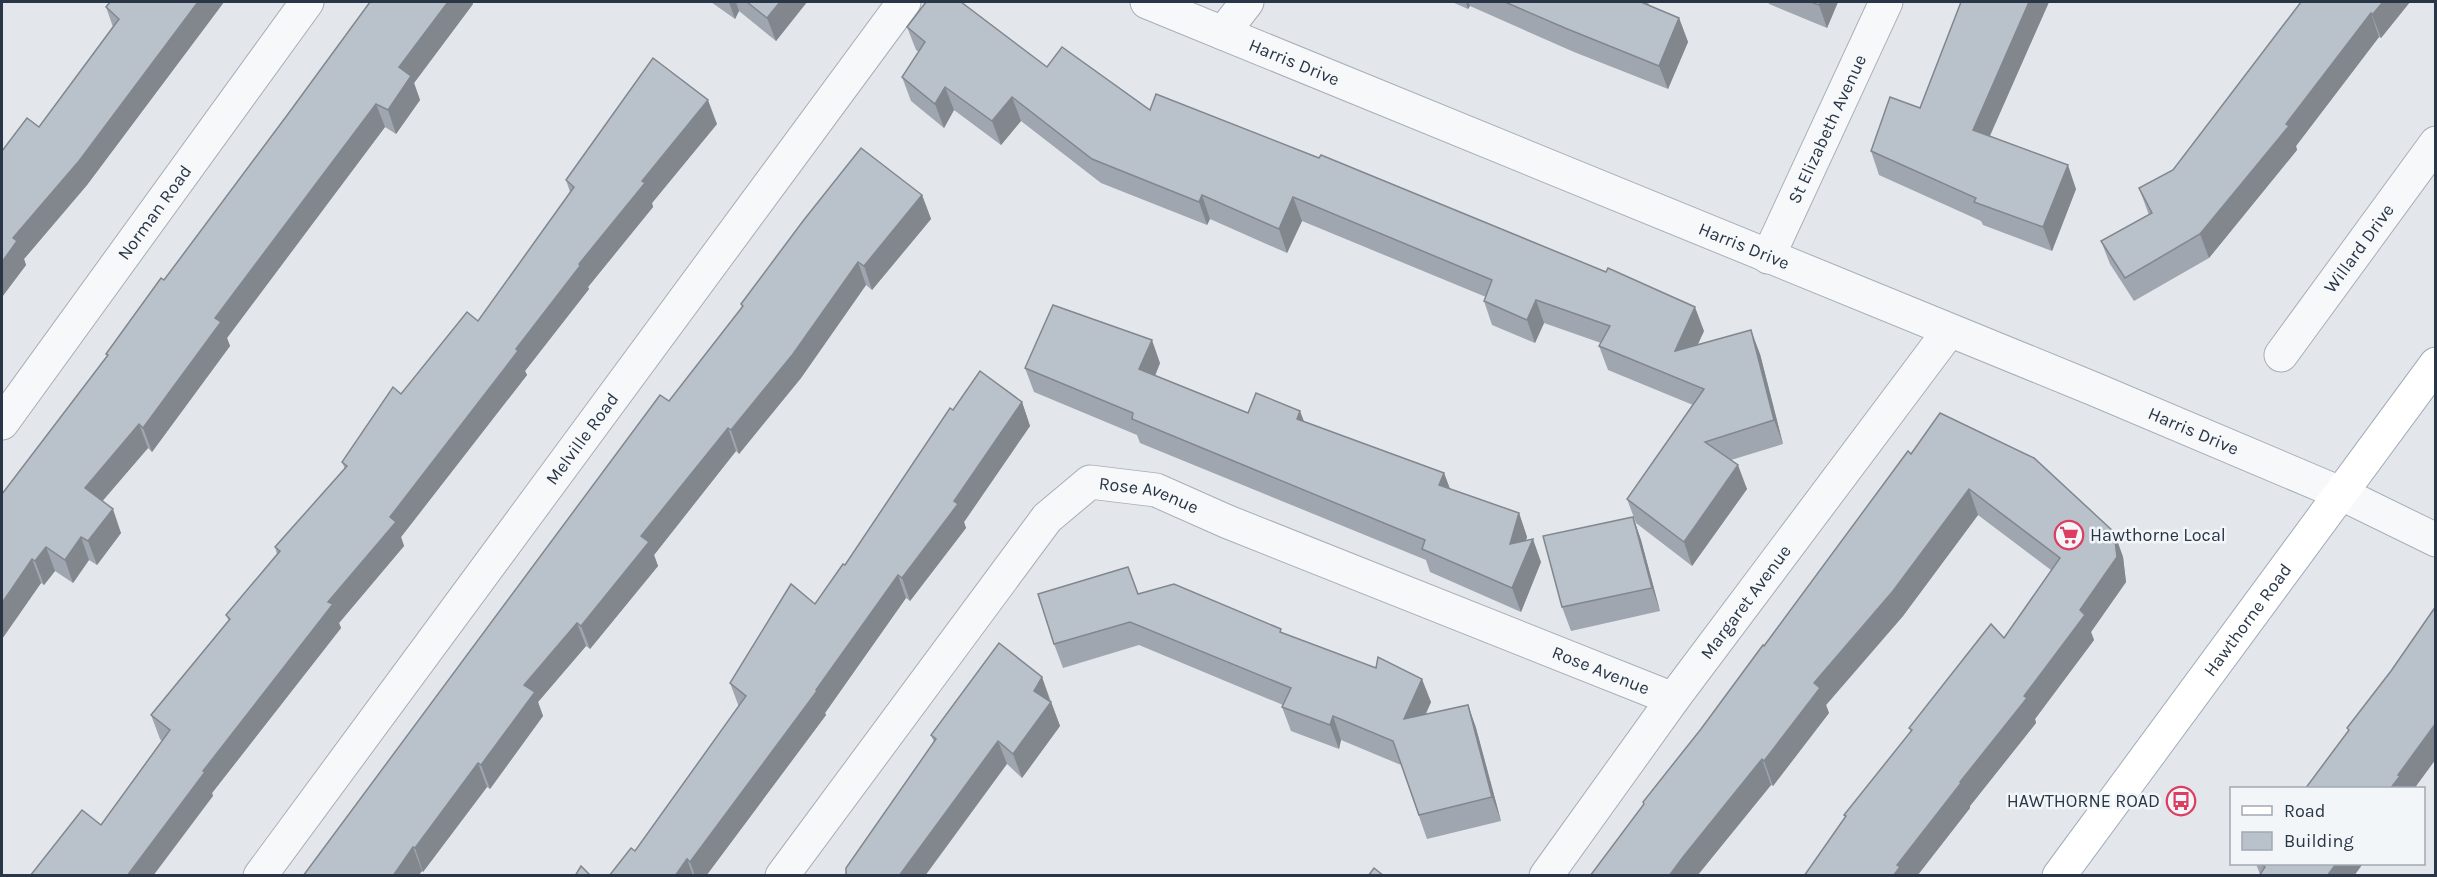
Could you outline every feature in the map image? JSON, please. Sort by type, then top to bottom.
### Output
[{"type":"main road","name":"Hawthorne Road","points":[[2059,876],[2436,364]]},
{"type":"street","name":"Norman Road","points":[[2,423],[307,2]]},
{"type":"street","name":"Melville Road","points":[[261,876],[904,2]]},
{"type":"street","name":"Harris Drive","points":[[1147,2],[2340,493],[2436,540]]},
{"type":"street","points":[[1223,33],[1247,2]]},
{"type":"street","name":"St Elizabeth Avenue","points":[[1768,257],[1886,2]]},
{"type":"street","name":"Willard Drive","points":[[2281,355],[2436,143]]},
{"type":"street","name":"Margaret Avenue","points":[[1546,876],[1673,699],[1949,331]]},
{"type":"street","name":"Rose Avenue","points":[[782,876],[1047,518],[1090,482],[1156,490],[1228,522],[1673,699]]},
{"type":"building","points":[[110,2],[198,2],[79,161],[13,238],[17,241],[2,262],[2,151],[27,118],[39,127],[119,19],[106,7]]},
{"type":"building","points":[[370,2],[448,2],[399,67],[411,76],[388,110],[376,104],[215,318],[221,322],[143,428],[139,424],[85,488],[113,509],[88,541],[81,537],[65,560],[46,547],[35,561],[32,559],[2,603],[2,494],[108,355],[106,354],[161,278],[164,280]]},
{"type":"building","points":[[747,2],[780,2],[767,18]]},
{"type":"building","points":[[926,2],[961,2],[1047,67],[1062,47],[1150,110],[1156,94],[1319,158],[1321,155],[1606,272],[1608,268],[1695,307],[1675,351],[1751,330],[1774,420],[1705,442],[1738,465],[1684,542],[1627,499],[1704,389],[1599,346],[1610,326],[1536,300],[1527,320],[1484,301],[1492,280],[1293,197],[1279,229],[1202,195],[1199,202],[1092,159],[1012,97],[992,121],[945,87],[935,104],[902,77],[925,42],[907,27]]},
{"type":"building","points":[[1505,2],[1641,2],[1679,18],[1659,66]]},
{"type":"building","points":[[1961,2],[2029,2],[1973,130],[2068,165],[2043,227],[1974,202],[1976,198],[1871,151],[1890,97],[1920,108]]},
{"type":"building","points":[[2301,2],[2383,2],[2372,15],[2371,13],[2286,124],[2289,126],[2200,234],[2125,278],[2101,241],[2152,213],[2139,188],[2173,170]]},
{"type":"building","points":[[653,58],[708,100],[579,264],[580,266],[516,349],[518,351],[390,517],[396,522],[328,602],[333,604],[203,771],[205,772],[127,876],[30,876],[82,810],[101,825],[170,730],[151,715],[230,619],[226,615],[280,551],[275,547],[347,466],[342,462],[393,387],[401,394],[467,312],[478,321],[574,187],[566,180]]},
{"type":"building","points":[[861,148],[922,195],[864,266],[858,262],[793,354],[731,430],[728,428],[641,536],[649,542],[581,626],[577,623],[524,685],[535,692],[481,765],[478,763],[415,848],[413,847],[393,876],[303,876],[660,395],[669,401],[743,306],[741,304],[803,221]]},
{"type":"building","points":[[1053,305],[1152,340],[1139,369],[1248,413],[1256,393],[1300,411],[1297,419],[1444,473],[1439,485],[1519,513],[1510,544],[1533,539],[1512,588],[1422,549],[1425,540],[1132,419],[1133,413],[1025,368]]},
{"type":"building","points":[[980,371],[1022,402],[954,501],[958,504],[902,578],[898,575],[817,691],[690,862],[687,859],[675,876],[609,876],[631,848],[635,851],[746,696],[730,683],[791,584],[815,604],[843,564],[845,565],[950,408],[953,410]]},
{"type":"building","points":[[1940,413],[2034,458],[2114,532],[2117,557],[2080,610],[2085,615],[2024,696],[2027,698],[1897,865],[1900,867],[1893,876],[1804,876],[1846,816],[1844,815],[1912,730],[1909,728],[1991,624],[2004,638],[2060,558],[1969,489],[1893,591],[1814,683],[1820,688],[1764,761],[1762,759],[1669,876],[1590,876],[1644,804],[1643,802],[1764,646],[1908,451],[1911,454]]},
{"type":"building","points":[[1633,517],[1652,588],[1562,607],[1543,536]]},
{"type":"building","points":[[1128,567],[1138,594],[1174,584],[1281,629],[1280,632],[1376,668],[1378,657],[1422,679],[1404,719],[1468,705],[1492,797],[1419,815],[1393,741],[1333,716],[1330,725],[1282,707],[1291,688],[1130,622],[1054,644],[1038,594]]},
{"type":"building","points":[[2436,606],[2436,723],[2398,775],[2400,776],[2392,787],[2306,787],[2349,730],[2347,728],[2391,671]]},
{"type":"building","points":[[999,643],[1042,677],[1034,691],[1051,702],[1013,754],[998,741],[899,876],[846,876],[846,868],[936,739],[931,735]]},
{"type":"building","points":[[2262,865],[2335,865],[2327,876],[2259,876],[2265,867]]},
{"type":"building","points":[[581,866],[591,876],[575,876]]},
{"type":"building","points":[[1374,868],[1384,876],[1368,876]]},
{"type":"place","name":"Hawthorne Local","points":[[2069,535]]},
{"type":"place","name":"HAWTHORNE ROAD","points":[[2181,801]]}]
